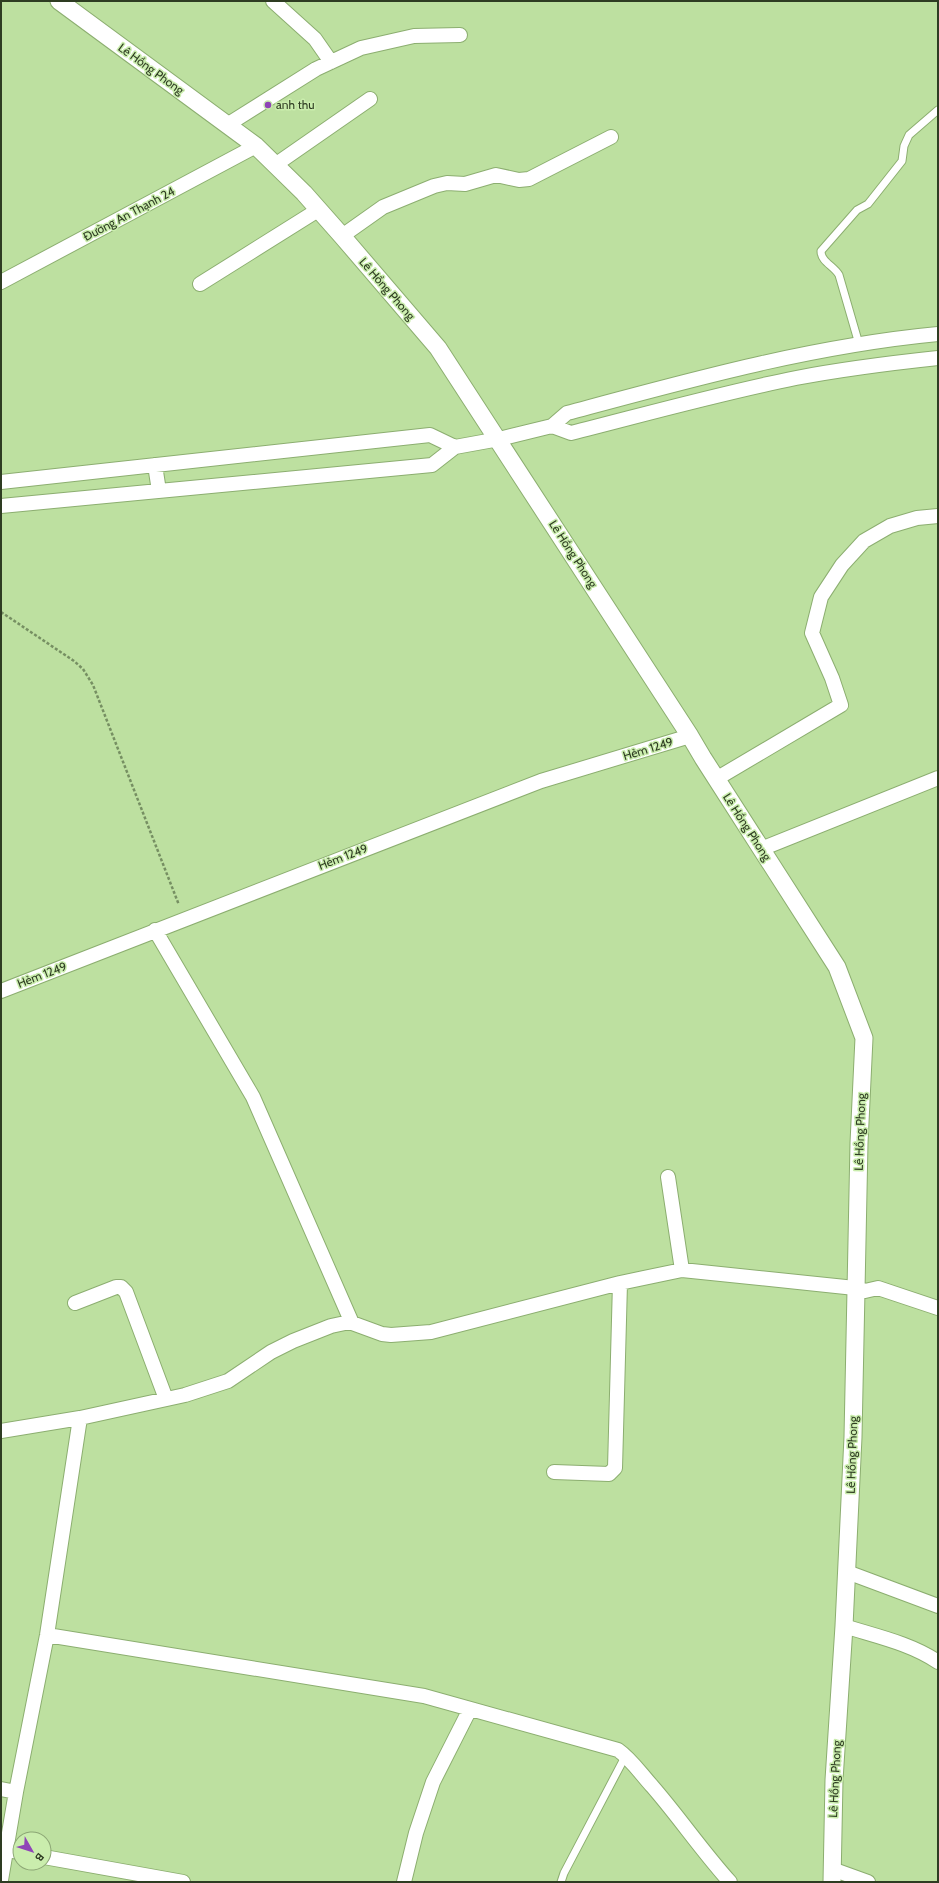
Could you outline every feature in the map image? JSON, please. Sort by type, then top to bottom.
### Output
[{"type":"street","name":"Lê Hồng Phong","points":[[59,1],[256,146],[342,236],[438,348],[499,439],[837,967],[864,1038],[859,1143],[855,1288],[853,1437],[847,1572],[834,1780],[832,1875]]},
{"type":"street","points":[[273,1],[315,39],[331,62]]},
{"type":"street","points":[[227,125],[316,69],[361,48],[414,36],[460,35]]},
{"type":"street","points":[[275,165],[370,99]]},
{"type":"street","points":[[342,236],[383,207],[434,186],[447,183],[465,184],[496,175],[519,180],[529,179],[611,137]]},
{"type":"street","name":"Đường An Thạnh 24","points":[[1,282],[256,146]]},
{"type":"street","points":[[200,284],[318,210]]},
{"type":"street","points":[[1,506],[432,465],[455,447],[499,439],[552,426],[567,413],[729,370],[810,352],[896,338],[938,334]]},
{"type":"street","points":[[859,344],[865,367]]},
{"type":"street","points":[[552,426],[571,433],[797,378],[865,367],[938,358]]},
{"type":"street","points":[[1,482],[430,435],[455,447]]},
{"type":"street","points":[[155,465],[159,491]]},
{"type":"street","points":[[716,779],[841,705],[832,678],[812,633],[821,598],[842,565],[864,541],[890,526],[917,518],[938,516]]},
{"type":"street","name":"Hẻm 1249","points":[[1,991],[541,781],[690,736]]},
{"type":"street","points":[[761,849],[938,778]]},
{"type":"street","points":[[156,930],[253,1097],[352,1323]]},
{"type":"street","points":[[668,1177],[682,1270]]},
{"type":"street","points":[[1,1431],[80,1418],[166,1400],[228,1382],[271,1352],[293,1341],[331,1326],[352,1323],[382,1334],[391,1335],[431,1332],[620,1283],[682,1270],[855,1288],[865,1291],[878,1288],[938,1308]]},
{"type":"street","points":[[554,1472],[609,1474],[615,1468],[620,1283]]},
{"type":"street","points":[[75,1303],[116,1287],[121,1288],[126,1292],[166,1400]]},
{"type":"street","points":[[1,1880],[16,1792],[47,1635],[80,1418]]},
{"type":"street","points":[[847,1572],[938,1606]]},
{"type":"street","points":[[844,1626],[907,1646],[926,1654],[938,1662]]},
{"type":"street","points":[[47,1635],[424,1696],[611,1748],[626,1756],[671,1808],[705,1854],[730,1882]]},
{"type":"street","points":[[404,1882],[416,1833],[433,1782],[470,1709]]},
{"type":"street","points":[[1,1788],[16,1792]]},
{"type":"street","points":[[6,1850],[12,1851]]},
{"type":"street","points":[[52,1858],[183,1882]]},
{"type":"street","points":[[832,1875],[868,1882]]},
{"type":"lane","points":[[859,344],[838,275],[835,269],[824,260],[821,251],[857,210],[868,204],[902,161],[904,146],[909,135],[938,110]]},
{"type":"lane","points":[[561,1882],[626,1756]]},
{"type":"path","points":[[1,612],[74,661],[83,669],[93,685],[185,919]]},
{"type":"place","name":"anh thu","points":[[268,105]]}]
